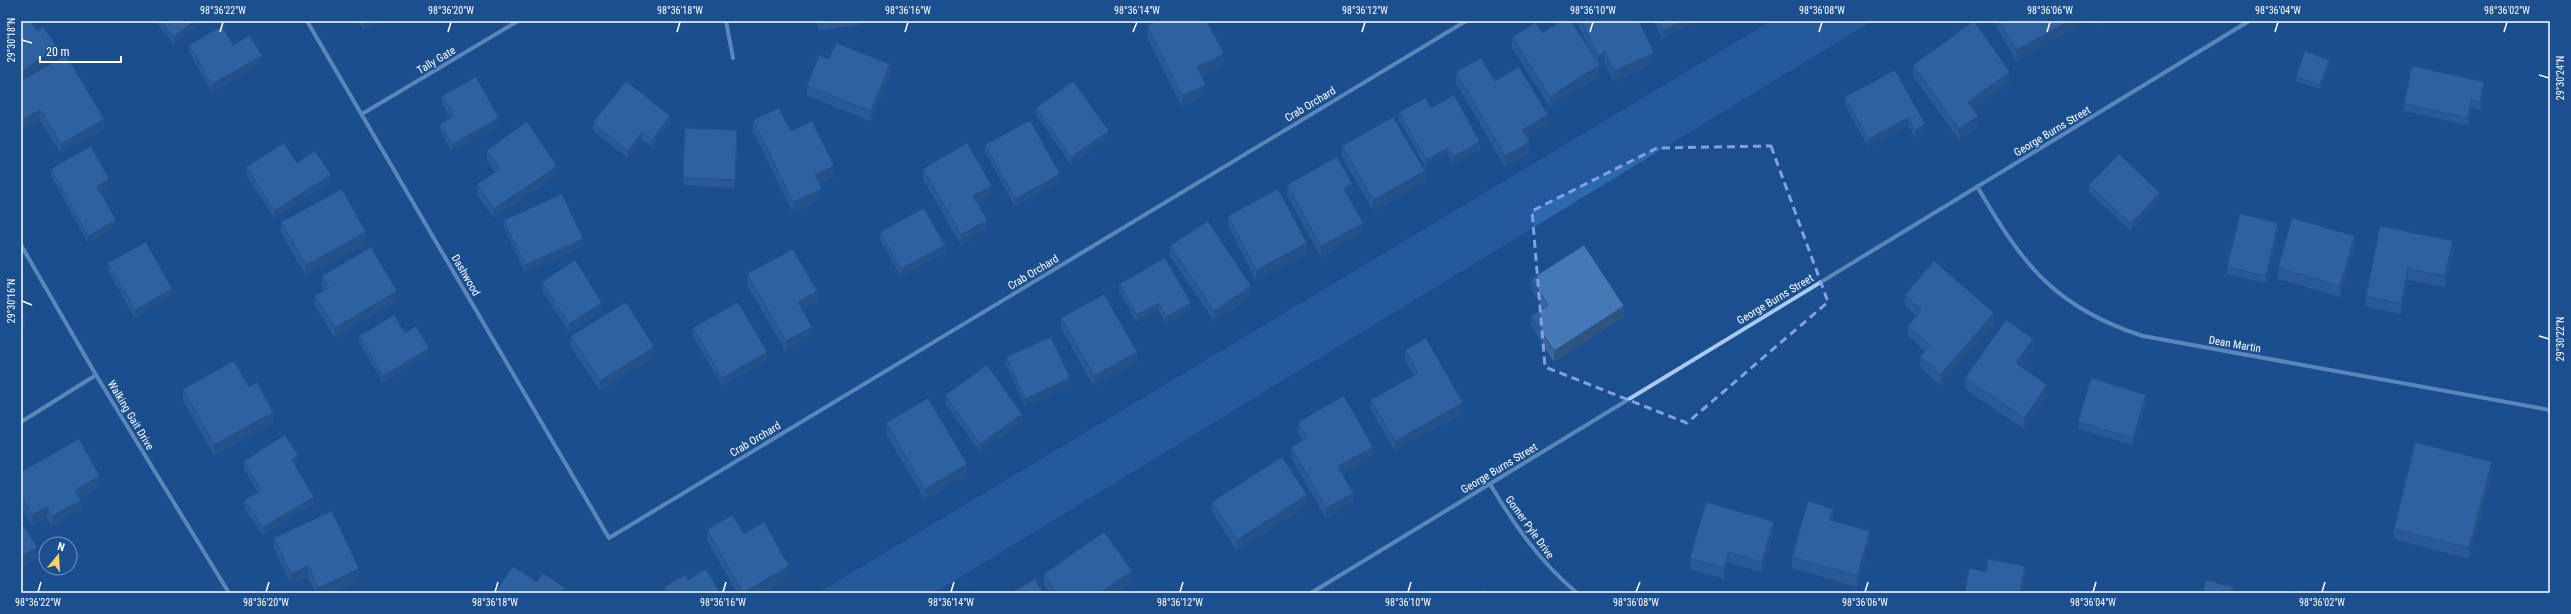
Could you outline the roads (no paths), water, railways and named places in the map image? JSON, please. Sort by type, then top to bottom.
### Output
[{"type":"street","name":"Dashwood","points":[[307,21],[609,538]]},
{"type":"street","name":"Tally Gate","points":[[362,114],[518,21]]},
{"type":"street","points":[[726,21],[733,58]]},
{"type":"street","name":"Crab Orchard","points":[[609,538],[1466,21]]},
{"type":"street","name":"George Burns Street","points":[[1311,593],[2249,21]]},
{"type":"street","name":"Dean Martin","points":[[1977,186],[2006,236],[2037,275],[2075,306],[2120,329],[2143,336],[2550,410]]},
{"type":"street","name":"Walking Gait Drive","points":[[21,245],[96,375],[230,593]]},
{"type":"street","points":[[21,422],[96,375]]},
{"type":"street","name":"Gomer Pyle Drive","points":[[1490,484],[1512,522],[1541,560],[1577,593]]}]
